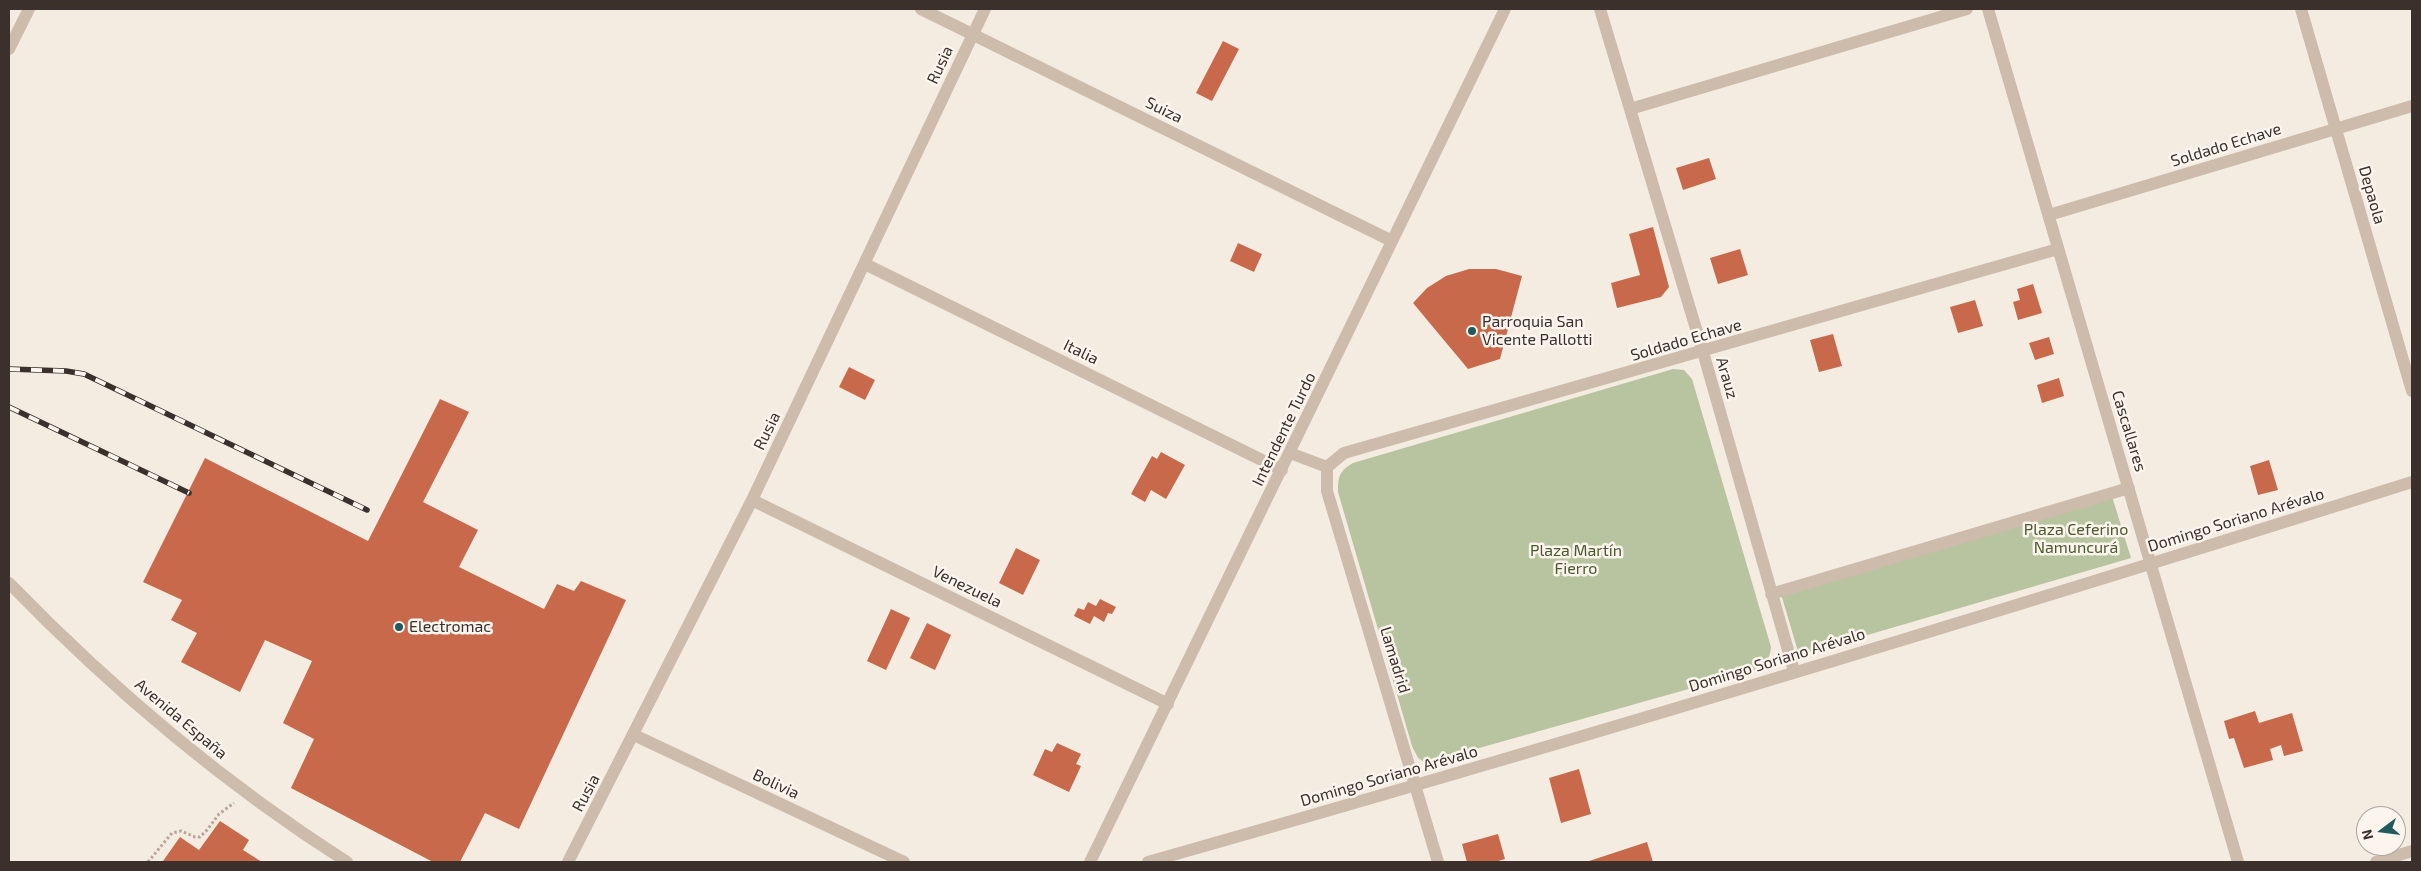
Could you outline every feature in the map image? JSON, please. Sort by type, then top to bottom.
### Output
[{"type":"street","points":[[9,49],[29,9]]},
{"type":"street","name":"Suiza","points":[[921,9],[1392,241]]},
{"type":"street","name":"Rusia","points":[[568,862],[752,500],[985,9]]},
{"type":"street","name":"Intendente Turdo","points":[[1090,862],[1506,9]]},
{"type":"street","name":"Arauz","points":[[1600,9],[1703,352],[1794,671]]},
{"type":"street","points":[[1630,109],[1967,9]]},
{"type":"street","name":"Cascallares","points":[[1988,9],[2238,862]]},
{"type":"street","name":"Depaola","points":[[2301,9],[2412,391]]},
{"type":"street","name":"Soldado Echave","points":[[2049,215],[2412,106]]},
{"type":"street","name":"Soldado Echave","points":[[1327,467],[1344,453],[1703,352],[2058,249]]},
{"type":"street","name":"Italia","points":[[865,264],[1282,470]]},
{"type":"street","points":[[1290,453],[1327,467]]},
{"type":"street","name":"Lamadrid","points":[[1327,467],[1327,491],[1438,862]]},
{"type":"street","name":"Domingo Soriano Arévalo","points":[[1148,862],[1416,786],[2152,564],[2412,482]]},
{"type":"street","points":[[1771,594],[2129,488]]},
{"type":"street","name":"Venezuela","points":[[752,500],[1168,704]]},
{"type":"street","name":"Avenida España","points":[[9,583],[89,663],[188,749],[242,790],[346,862]]},
{"type":"street","name":"Bolivia","points":[[634,735],[904,862]]},
{"type":"street","points":[[2376,862],[2412,852]]},
{"type":"path","points":[[148,862],[172,833],[181,830],[195,838],[200,837],[219,814],[236,800],[242,790]]},
{"type":"green space","name":"Plaza Martín Fierro","points":[[1673,369],[1684,370],[1692,379],[1771,647],[1767,661],[1756,670],[1426,763],[1418,758],[1412,746],[1338,492],[1338,482],[1342,472],[1353,463]]},
{"type":"green space","name":"Plaza Ceferino Namuncurá","points":[[2111,493],[2131,558],[1799,655],[1781,594]]},
{"type":"building","points":[[1223,41],[1239,49],[1212,101],[1196,93]]},
{"type":"building","points":[[1709,158],[1716,179],[1683,190],[1676,168]]},
{"type":"building","points":[[1653,227],[1669,287],[1661,297],[1617,308],[1611,283],[1640,275],[1629,234]]},
{"type":"building","points":[[1238,243],[1262,254],[1254,272],[1230,261]]},
{"type":"building","points":[[1740,249],[1748,275],[1718,284],[1710,258]]},
{"type":"building","name":"Parroquia San Vicente Pallotti","points":[[1469,269],[1496,269],[1522,276],[1500,359],[1468,369],[1413,303],[1427,288],[1446,276]]},
{"type":"building","points":[[2033,284],[2042,313],[2018,320],[2013,302],[2020,300],[2017,289]]},
{"type":"building","points":[[1975,300],[1983,326],[1958,333],[1950,307]]},
{"type":"building","points":[[1833,334],[1842,366],[1819,372],[1810,340]]},
{"type":"building","points":[[2049,337],[2054,354],[2035,360],[2029,343]]},
{"type":"building","points":[[849,367],[875,380],[865,400],[839,387]]},
{"type":"building","points":[[2059,378],[2064,396],[2042,403],[2037,385]]},
{"type":"building","name":"Electromac","points":[[440,399],[469,412],[423,502],[478,530],[459,567],[544,609],[557,584],[574,591],[581,581],[626,600],[519,829],[485,813],[460,862],[433,862],[291,788],[314,739],[283,723],[312,661],[265,640],[240,692],[181,662],[197,633],[171,620],[182,600],[143,582],[205,458],[368,541]]},
{"type":"building","points":[[1161,452],[1185,465],[1166,499],[1151,490],[1145,502],[1131,494],[1152,456],[1157,459]]},
{"type":"building","points":[[2269,460],[2278,490],[2258,495],[2250,466]]},
{"type":"building","points":[[1016,548],[1040,560],[1023,595],[999,583]]},
{"type":"building","points":[[1100,599],[1116,607],[1112,614],[1108,613],[1104,622],[1094,616],[1090,624],[1074,616],[1078,608],[1084,610],[1088,602],[1096,606]]},
{"type":"building","points":[[891,609],[910,618],[886,670],[867,661]]},
{"type":"building","points":[[927,623],[951,635],[935,670],[910,658]]},
{"type":"building","points":[[2255,711],[2259,723],[2292,713],[2303,751],[2284,756],[2281,745],[2270,749],[2273,760],[2244,768],[2234,738],[2229,739],[2224,721]]},
{"type":"building","points":[[1057,743],[1081,754],[1076,764],[1081,766],[1069,792],[1033,775],[1045,749],[1052,752]]},
{"type":"building","points":[[1579,769],[1591,814],[1561,823],[1549,778]]},
{"type":"building","points":[[220,821],[249,840],[243,850],[262,862],[163,861],[180,837],[199,850]]},
{"type":"building","points":[[1498,834],[1505,859],[1495,862],[1467,862],[1462,844]]},
{"type":"building","points":[[1647,842],[1653,862],[1586,862]]},
{"type":"railway","points":[[9,369],[66,371],[84,374],[367,510]]},
{"type":"railway","points":[[9,407],[189,493]]},
{"type":"place","name":"Parroquia San Vicente Pallotti","points":[[1472,331]]},
{"type":"place","name":"Electromac","points":[[399,627]]}]
